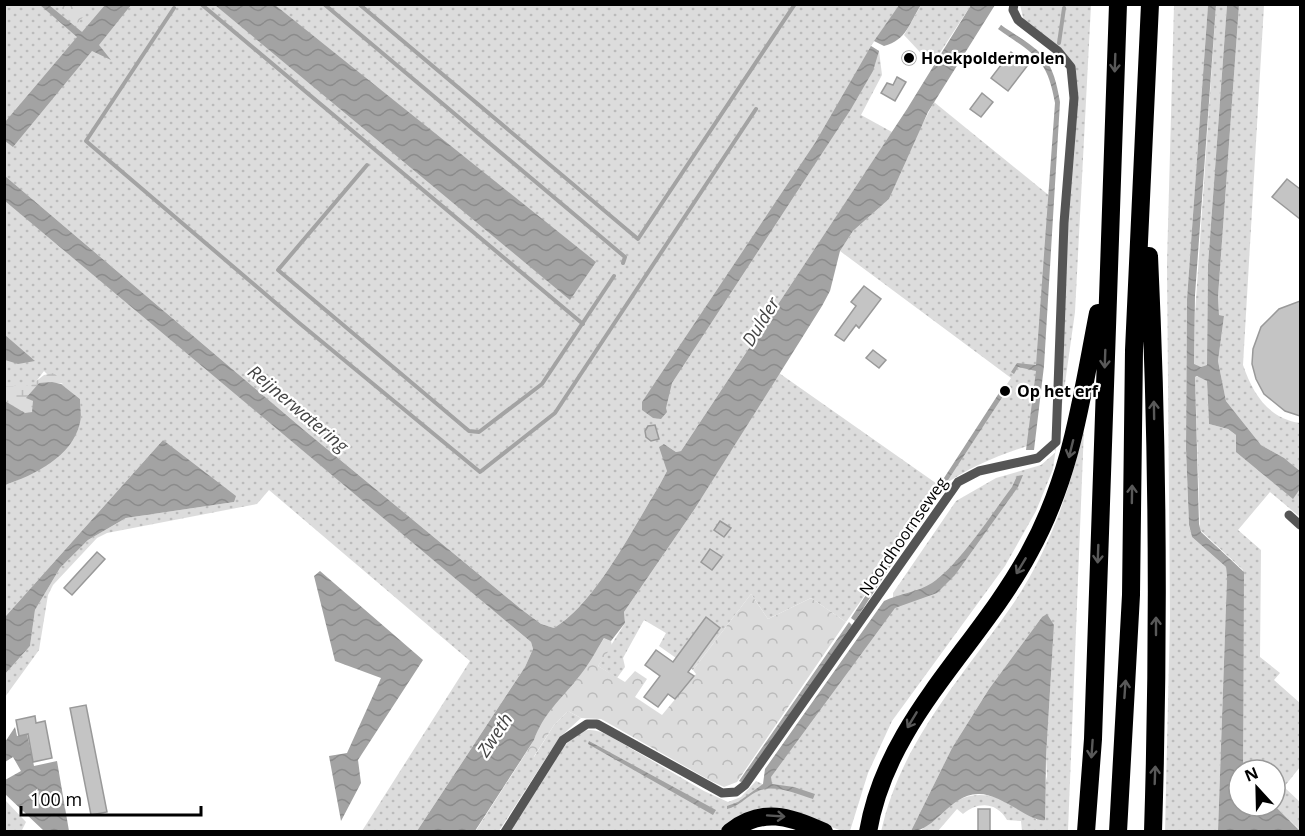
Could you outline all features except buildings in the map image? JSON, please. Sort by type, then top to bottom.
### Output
[{"type":"highway","points":[[1086,831],[1092,739],[1118,4]]},
{"type":"highway","points":[[1118,831],[1131,595],[1134,350],[1145,155],[1150,4]]},
{"type":"highway","points":[[1145,155],[1154,409],[1156,718],[1153,831]]},
{"type":"highway","points":[[868,831],[881,782],[905,731],[930,693],[1001,598],[1028,555],[1053,503],[1065,474],[1074,436],[1108,259]]},
{"type":"highway","points":[[730,831],[748,820],[770,815],[798,820],[824,831]]},
{"type":"street","name":"Noordhoornseweg","points":[[505,831],[563,740],[587,724],[597,724],[722,793],[736,792],[745,785],[958,482],[979,471],[1038,458],[1056,442],[1064,223],[1074,98],[1071,67],[1058,51],[1018,20],[1013,10],[1014,4]]},
{"type":"street","points":[[1288,515],[1300,525]]},
{"type":"green space","points":[[5,5],[899,5],[871,46],[879,51],[882,75],[861,115],[892,132],[681,451],[676,452],[664,444],[667,471],[625,543],[584,602],[554,628],[541,624],[521,609],[304,430],[5,176]]},
{"type":"green space","points":[[56,5],[93,5],[77,24]]},
{"type":"green space","points":[[921,5],[971,5],[932,65],[904,35]]},
{"type":"green space","points":[[1020,5],[1091,5],[1075,312],[1055,451],[1052,447],[1071,87],[1066,54],[1024,21]]},
{"type":"green space","points":[[1174,5],[1208,5],[1187,299],[1186,449],[1189,526],[1192,537],[1226,567],[1227,577],[1218,831],[1165,832],[1170,617],[1167,263]]},
{"type":"green space","points":[[1216,5],[1227,5],[1208,265],[1207,365],[1201,367],[1194,365],[1195,314]]},
{"type":"green space","points":[[1239,5],[1264,5],[1243,365],[1252,386],[1263,403],[1279,416],[1300,423],[1300,471],[1284,458],[1261,445],[1226,401],[1218,361],[1224,316],[1219,315],[1218,297]]},
{"type":"green space","points":[[934,102],[1051,197],[1048,264],[1030,445],[984,463],[941,487],[846,622],[811,598],[768,619],[751,594],[693,670],[659,646],[666,633],[644,620],[623,658],[625,667],[617,678],[598,666],[625,623],[624,612],[694,510],[779,373],[940,486],[1011,378],[840,251],[853,231],[889,199],[913,142]]},
{"type":"green space","points":[[5,200],[531,642],[533,649],[525,667],[417,831],[362,831],[470,661],[269,490],[257,504],[107,533],[97,538],[53,585],[48,595],[39,650],[5,697],[5,674],[30,646],[35,610],[60,568],[88,540],[126,518],[234,502],[163,440],[5,617],[5,485],[26,476],[60,453],[76,434],[81,414],[80,399],[61,384],[63,383],[54,381],[44,371],[29,391],[5,387]]},
{"type":"green space","points":[[54,373],[64,383],[39,383],[27,398],[33,401],[33,412],[25,414],[5,401],[4,386],[30,386],[44,375]]},
{"type":"green space","points":[[1200,376],[1207,381],[1209,424],[1228,429],[1236,435],[1268,478],[1293,498],[1300,489],[1300,517],[1270,492],[1238,530],[1261,550],[1260,657],[1280,673],[1274,680],[1300,703],[1300,767],[1287,783],[1287,758],[1243,758],[1243,570],[1200,530],[1195,377]]},
{"type":"green space","points":[[1084,428],[1068,831],[1022,831],[1021,821],[1007,820],[993,807],[981,805],[963,814],[957,809],[938,831],[920,831],[944,809],[969,796],[992,796],[1037,820],[1047,776],[1046,757],[1054,625],[1042,617],[989,689],[952,748],[911,831],[881,832],[890,799],[919,738],[936,710],[1015,601],[1039,560],[1065,496]]},
{"type":"green space","points":[[1055,453],[1053,469],[1036,511],[1005,566],[892,721],[868,773],[850,831],[842,831],[791,812],[723,831],[510,832],[553,762],[572,738],[588,730],[608,735],[704,791],[728,802],[741,797],[756,781],[767,786],[770,777],[893,605],[893,593],[956,501],[996,478],[1041,465]]},
{"type":"green space","points":[[751,594],[768,619],[811,598],[846,622],[737,782],[724,787],[601,719],[581,718],[568,711],[554,725],[533,758],[526,753],[539,725],[559,698],[578,678],[605,637],[611,641],[612,646],[598,666],[625,682],[635,671],[647,679],[635,697],[662,715],[696,674],[693,670]]},
{"type":"green space","points":[[568,711],[581,718],[559,738],[499,831],[475,832],[526,753],[534,757],[554,725]]},
{"type":"green space","points":[[1287,790],[1300,802],[1300,830],[1287,818]]},
{"type":"green space","points":[[5,800],[26,822],[23,831],[5,831]]},
{"type":"water","points":[[40,5],[49,5],[82,32],[105,5],[131,5],[99,45],[111,60],[92,51],[13,147],[5,141],[5,122],[77,37]]},
{"type":"water","points":[[215,5],[275,5],[596,262],[570,300]]},
{"type":"water","points":[[899,5],[921,5],[907,30],[898,40],[884,46],[874,41]]},
{"type":"water","name":"Zweth","points":[[971,5],[995,5],[928,112],[889,199],[853,231],[840,251],[830,291],[822,306],[694,510],[624,612],[625,623],[611,641],[604,638],[582,673],[547,714],[534,740],[475,831],[417,831],[525,667],[533,649],[531,642],[5,201],[5,176],[304,430],[521,609],[541,624],[554,628],[584,602],[598,584],[659,486],[667,471],[659,447],[664,444],[676,452],[681,451],[907,109]]},
{"type":"water","points":[[1208,5],[1216,5],[1195,295],[1194,364],[1201,367],[1207,365],[1208,265],[1227,5],[1239,5],[1218,297],[1219,315],[1224,316],[1218,361],[1226,401],[1261,445],[1284,458],[1300,471],[1300,489],[1293,499],[1236,452],[1236,435],[1228,429],[1209,424],[1207,381],[1197,376],[1195,377],[1199,524],[1201,532],[1244,572],[1243,758],[1227,758],[1227,818],[1287,818],[1300,831],[1218,831],[1227,577],[1226,567],[1192,537],[1189,525],[1186,449],[1187,299]]},
{"type":"water","points":[[1001,25],[1042,55],[1053,73],[1060,102],[1044,366],[1034,450],[1026,450],[1036,371],[1018,367],[1014,374],[1011,372],[1017,363],[1036,365],[1055,103],[1043,66],[1030,52],[998,29]]},
{"type":"water","points":[[871,46],[879,51],[873,71],[851,109],[672,383],[667,412],[661,419],[653,418],[642,410],[642,402],[815,143]]},
{"type":"water","points":[[5,335],[35,361],[18,364],[5,360]]},
{"type":"water","points":[[39,383],[61,384],[80,399],[81,420],[76,435],[69,446],[50,463],[28,476],[5,485],[5,401],[25,413],[32,412],[33,401],[26,398]]},
{"type":"water","points":[[1001,390],[1005,393],[935,500],[931,498]]},
{"type":"water","points":[[163,440],[236,496],[234,502],[126,518],[88,540],[60,568],[35,610],[30,646],[5,674],[5,617]]},
{"type":"water","points":[[1023,475],[1018,487],[955,575],[937,593],[895,608],[771,777],[772,784],[794,787],[815,794],[813,799],[784,790],[769,789],[756,792],[727,809],[727,806],[738,802],[763,784],[765,769],[884,601],[927,586],[942,575],[974,539],[1012,487],[1017,476]]},
{"type":"water","points":[[914,521],[918,524],[855,621],[851,618]]},
{"type":"water","points":[[320,571],[423,660],[358,760],[361,783],[341,821],[329,756],[347,753],[381,678],[335,661],[314,576]]},
{"type":"water","points":[[1047,614],[1054,625],[1046,757],[1045,820],[1032,817],[996,798],[978,794],[958,800],[927,826],[911,831],[952,748],[989,689],[1042,617]]},
{"type":"water","points":[[849,622],[852,625],[743,783],[739,781]]},
{"type":"water","points":[[15,727],[17,736],[27,734],[34,766],[57,761],[69,831],[44,831],[5,794],[5,780],[21,771],[13,757],[5,762],[5,742]]},
{"type":"water","points":[[589,741],[716,810],[713,815],[588,744]]},
{"type":"waterway","points":[[201,4],[583,324]]},
{"type":"waterway","points":[[324,4],[625,257],[623,263]]},
{"type":"waterway","points":[[359,4],[638,239],[795,4]]},
{"type":"waterway","points":[[174,8],[86,141],[298,322],[480,472],[555,413],[756,109]]},
{"type":"waterway","points":[[1059,43],[1064,8]]},
{"type":"waterway","points":[[367,165],[278,270],[469,431],[479,432],[542,384],[614,276]]},
{"type":"place","name":"Hoekpoldermolen","points":[[909,58]]},
{"type":"place","name":"Op het erf","points":[[1005,391]]},
{"type":"water label","name":"Dulder","points":[[761,322]]},
{"type":"water label","name":"Reijnerwatering","points":[[298,409]]}]
